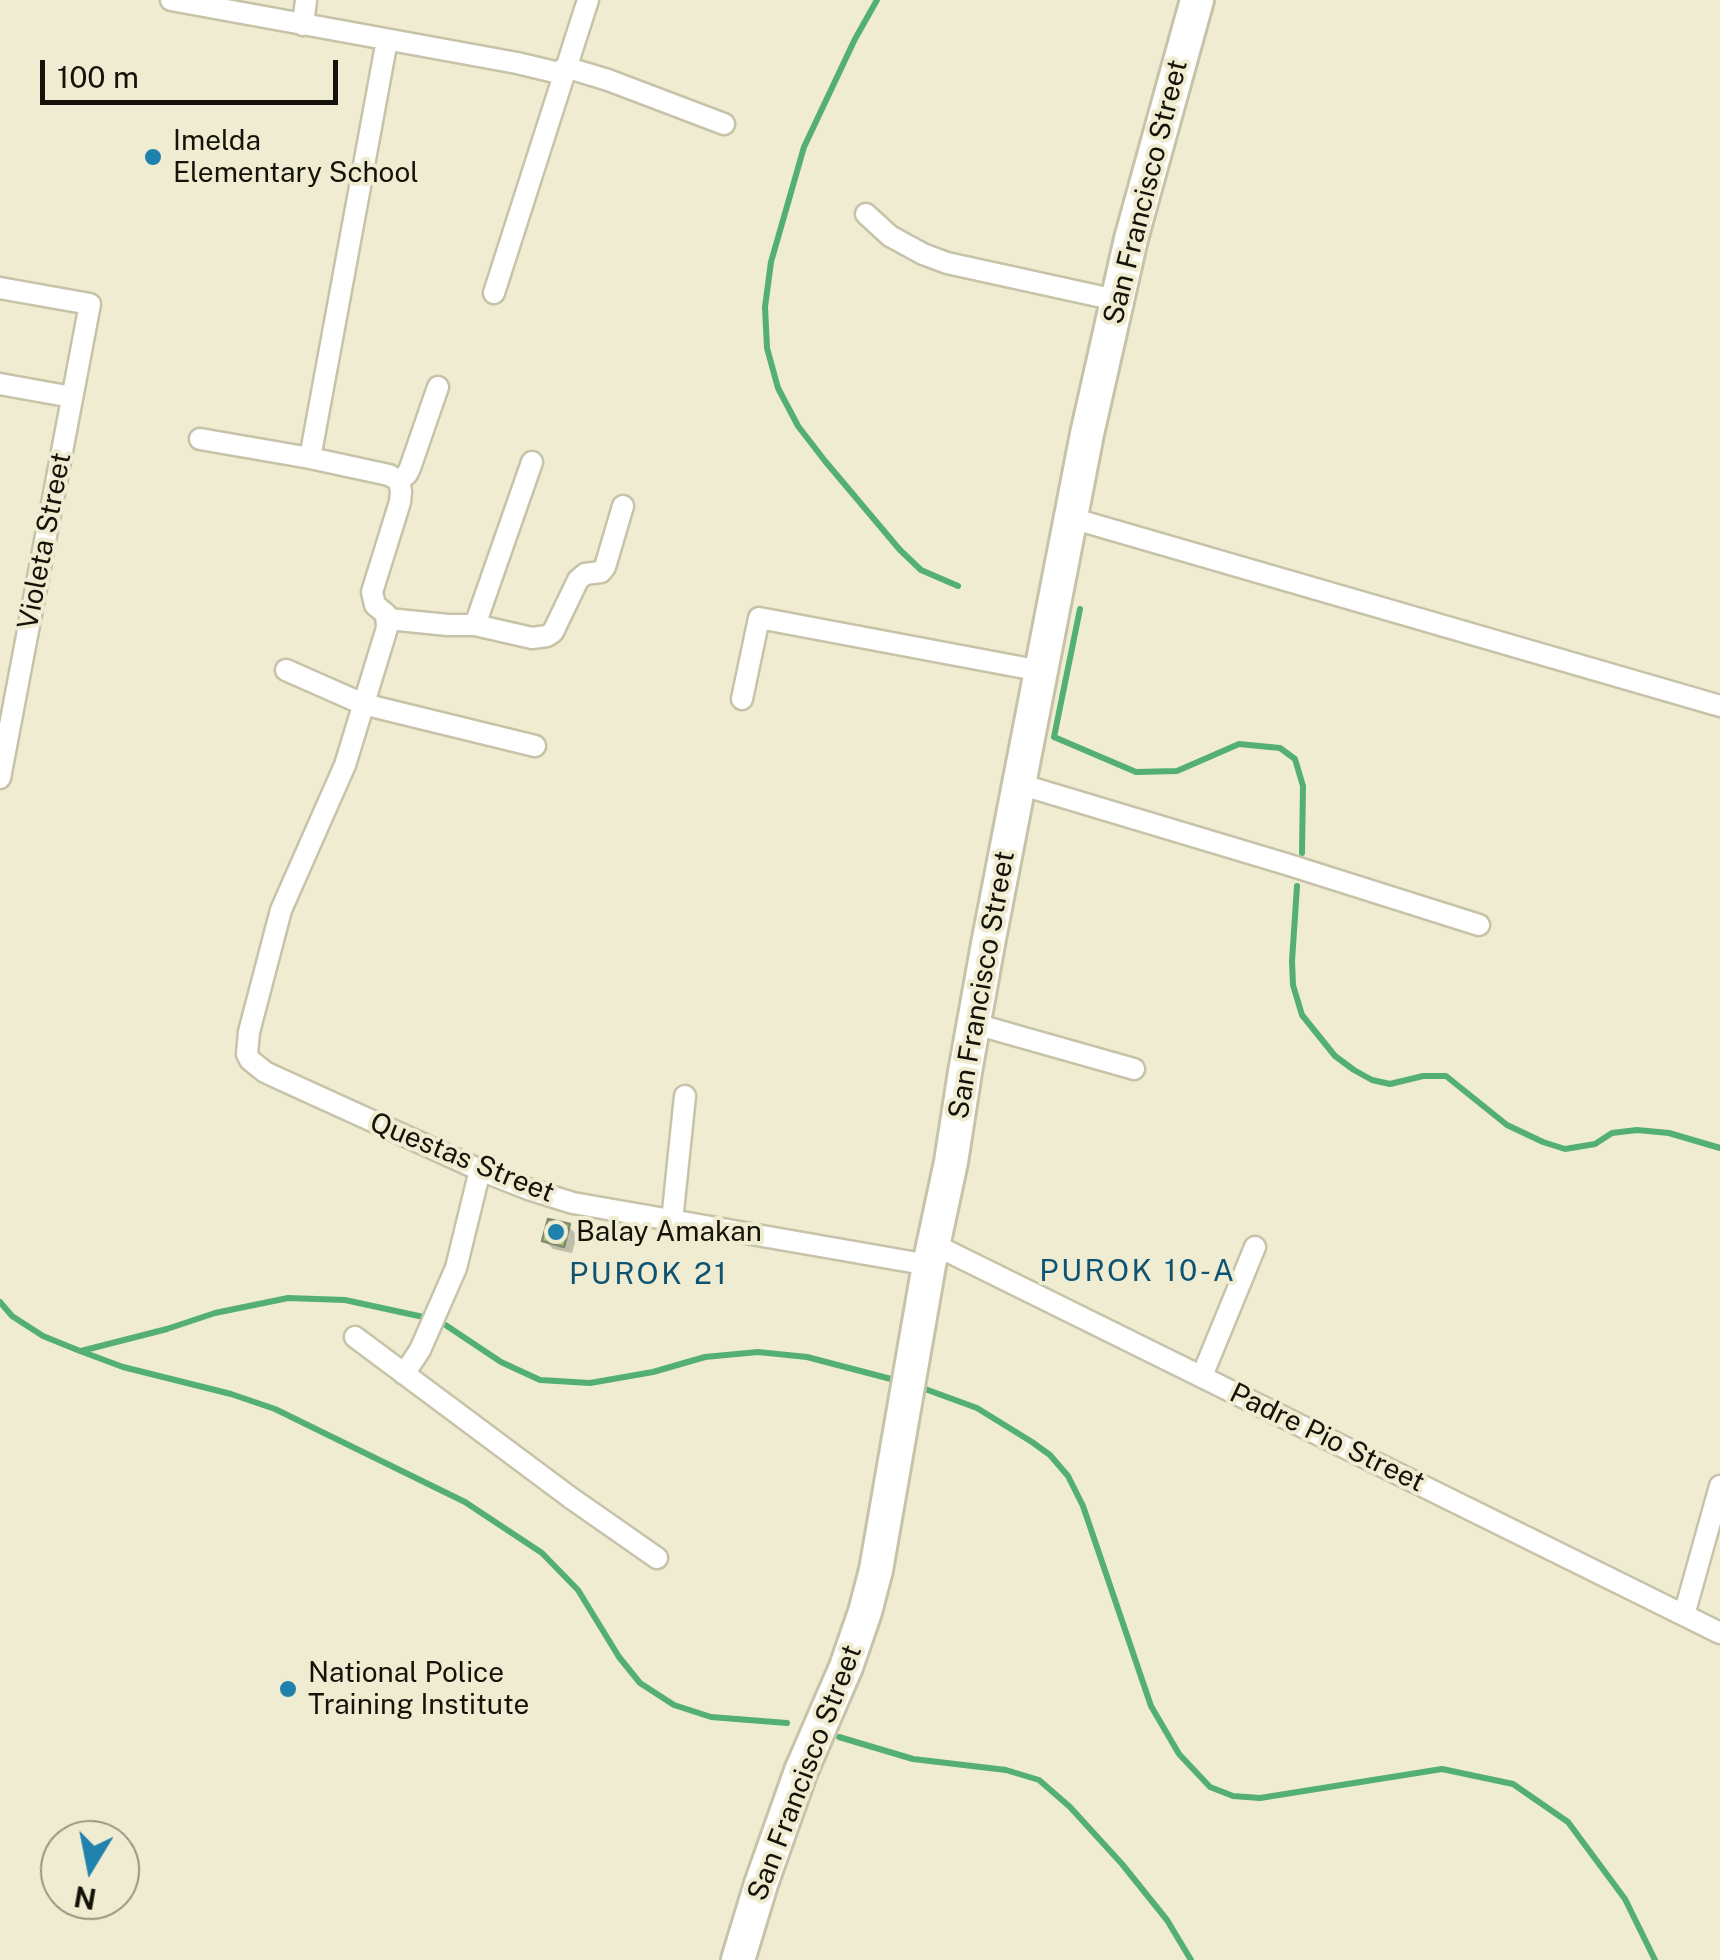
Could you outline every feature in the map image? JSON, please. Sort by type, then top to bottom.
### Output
[{"type":"main road","name":"San Francisco Street","points":[[738,1960],[788,1808],[865,1612],[1071,518],[1116,300],[1197,0]]},
{"type":"street","points":[[171,0],[232,6],[302,24],[608,80],[724,124]]},
{"type":"street","points":[[302,24],[306,0]]},
{"type":"street","points":[[494,293],[588,0]]},
{"type":"street","points":[[310,458],[387,40]]},
{"type":"street","points":[[866,214],[890,236],[947,263],[1116,300]]},
{"type":"street","name":"Violeta Street","points":[[0,288],[90,304],[4,727],[0,778]]},
{"type":"street","points":[[0,384],[72,397]]},
{"type":"street","points":[[399,481],[408,474],[438,386]]},
{"type":"street","points":[[200,440],[310,458],[388,475],[399,481],[400,502],[372,592],[375,605],[388,618],[475,625],[536,639],[547,636],[553,632],[578,580],[606,567],[623,506]]},
{"type":"street","points":[[475,625],[532,462]]},
{"type":"street","points":[[1071,518],[1720,706]]},
{"type":"street","points":[[362,704],[388,618]]},
{"type":"street","points":[[742,699],[760,618],[1041,671]]},
{"type":"street","points":[[286,670],[362,704],[535,746]]},
{"type":"street","name":"Questas Street","points":[[362,704],[344,765],[281,910],[248,1032],[250,1060],[266,1072],[480,1170],[573,1202],[672,1221],[931,1254]]},
{"type":"street","points":[[1019,784],[1479,925]]},
{"type":"street","points":[[975,1024],[1134,1068]]},
{"type":"street","points":[[672,1221],[685,1096]]},
{"type":"street","points":[[404,1374],[420,1350],[456,1268],[480,1170]]},
{"type":"street","points":[[1202,1376],[1255,1246]]},
{"type":"street","name":"Padre Pio Street","points":[[931,1254],[1202,1376],[1720,1633]]},
{"type":"street","points":[[355,1337],[657,1558]]},
{"type":"street","points":[[1684,1615],[1720,1486]]},
{"type":"building","points":[[548,1219],[570,1224],[564,1247],[542,1241]]},
{"type":"waterway","points":[[877,0],[804,147],[771,262],[765,307],[767,348],[778,388],[798,426],[825,461],[921,570],[958,586]]},
{"type":"waterway","points":[[1080,609],[1054,737],[1136,772],[1177,771],[1239,744],[1280,748],[1295,759],[1303,786],[1302,853]]},
{"type":"waterway","points":[[1297,886],[1292,961],[1293,985],[1302,1015],[1335,1056],[1354,1070],[1390,1084],[1423,1076],[1446,1076],[1507,1125],[1565,1149],[1595,1144],[1612,1133],[1637,1130],[1669,1133],[1720,1148]]},
{"type":"waterway","points":[[81,1351],[215,1313],[288,1298],[345,1300],[428,1318]]},
{"type":"waterway","points":[[0,1302],[12,1316],[43,1336],[123,1367],[275,1409],[465,1502],[542,1553],[578,1590],[619,1657],[640,1683],[674,1705],[711,1717],[787,1723]]},
{"type":"waterway","points":[[444,1324],[501,1362],[540,1380],[590,1383],[653,1372],[705,1357],[758,1352],[807,1357],[891,1379]]},
{"type":"waterway","points":[[925,1389],[977,1408],[1050,1455],[1068,1476],[1083,1506],[1151,1706],[1179,1754],[1210,1787],[1233,1796],[1260,1798],[1442,1769],[1513,1784],[1568,1822],[1625,1899],[1655,1960]]},
{"type":"waterway","points":[[839,1737],[913,1759],[1006,1770],[1039,1780],[1070,1807],[1122,1864],[1167,1920],[1191,1960]]},
{"type":"place","name":"Imelda Elementary School","points":[[153,157]]},
{"type":"place","name":"Balay Amakan","points":[[556,1232]]},
{"type":"place","name":"National Police Training Institute","points":[[288,1689]]},
{"type":"district","name":"PUROK 10-A","points":[[1138,1272]]},
{"type":"district","name":"PUROK 21","points":[[649,1275]]}]
